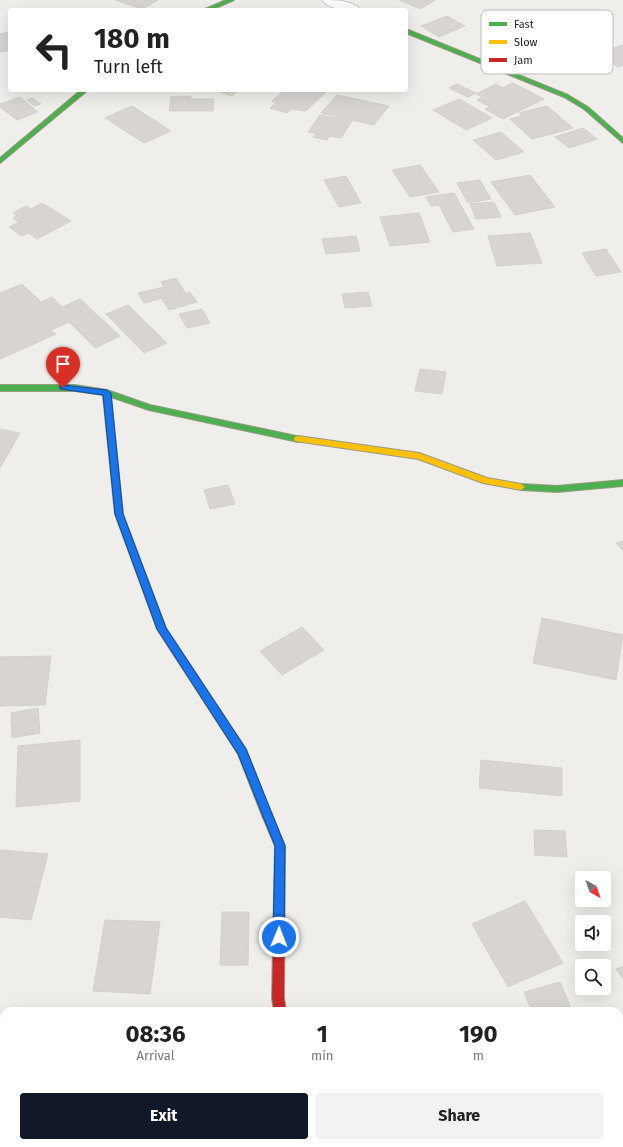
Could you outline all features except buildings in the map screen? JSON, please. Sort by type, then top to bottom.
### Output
[{"type":"street","points":[[210,8],[226,0]]},
{"type":"street","points":[[329,0],[349,8]]},
{"type":"street","points":[[408,32],[481,61]]},
{"type":"street","points":[[512,74],[566,96],[586,108],[602,124],[623,140]]},
{"type":"street","points":[[0,161],[83,92]]},
{"type":"street","points":[[0,388],[75,388],[107,393],[149,407],[288,438],[419,456],[486,482],[514,486],[558,489],[623,483]]},
{"type":"street","points":[[107,393],[119,514],[162,629],[242,752],[280,846],[278,998],[279,1007]]},
{"type":"traffic: fast","points":[[211,8],[231,0]]},
{"type":"traffic: fast","points":[[408,32],[481,61]]},
{"type":"traffic: fast","points":[[512,74],[566,96],[586,108],[623,141]]},
{"type":"traffic: fast","points":[[0,161],[83,92]]},
{"type":"traffic: fast","points":[[0,388],[75,388],[107,393],[149,407],[298,439]]},
{"type":"traffic: fast","points":[[107,393],[119,514],[162,629],[242,752],[267,815]]},
{"type":"traffic: fast","points":[[521,487],[557,489],[623,483]]},
{"type":"traffic: slow","points":[[298,439],[419,456],[486,481],[521,487]]},
{"type":"traffic: jam","points":[[267,815],[280,846],[278,998],[279,1007]]},
{"type":"route","points":[[63,388],[75,388],[107,393],[119,514],[162,629],[242,752],[280,846],[279,937]]}]
